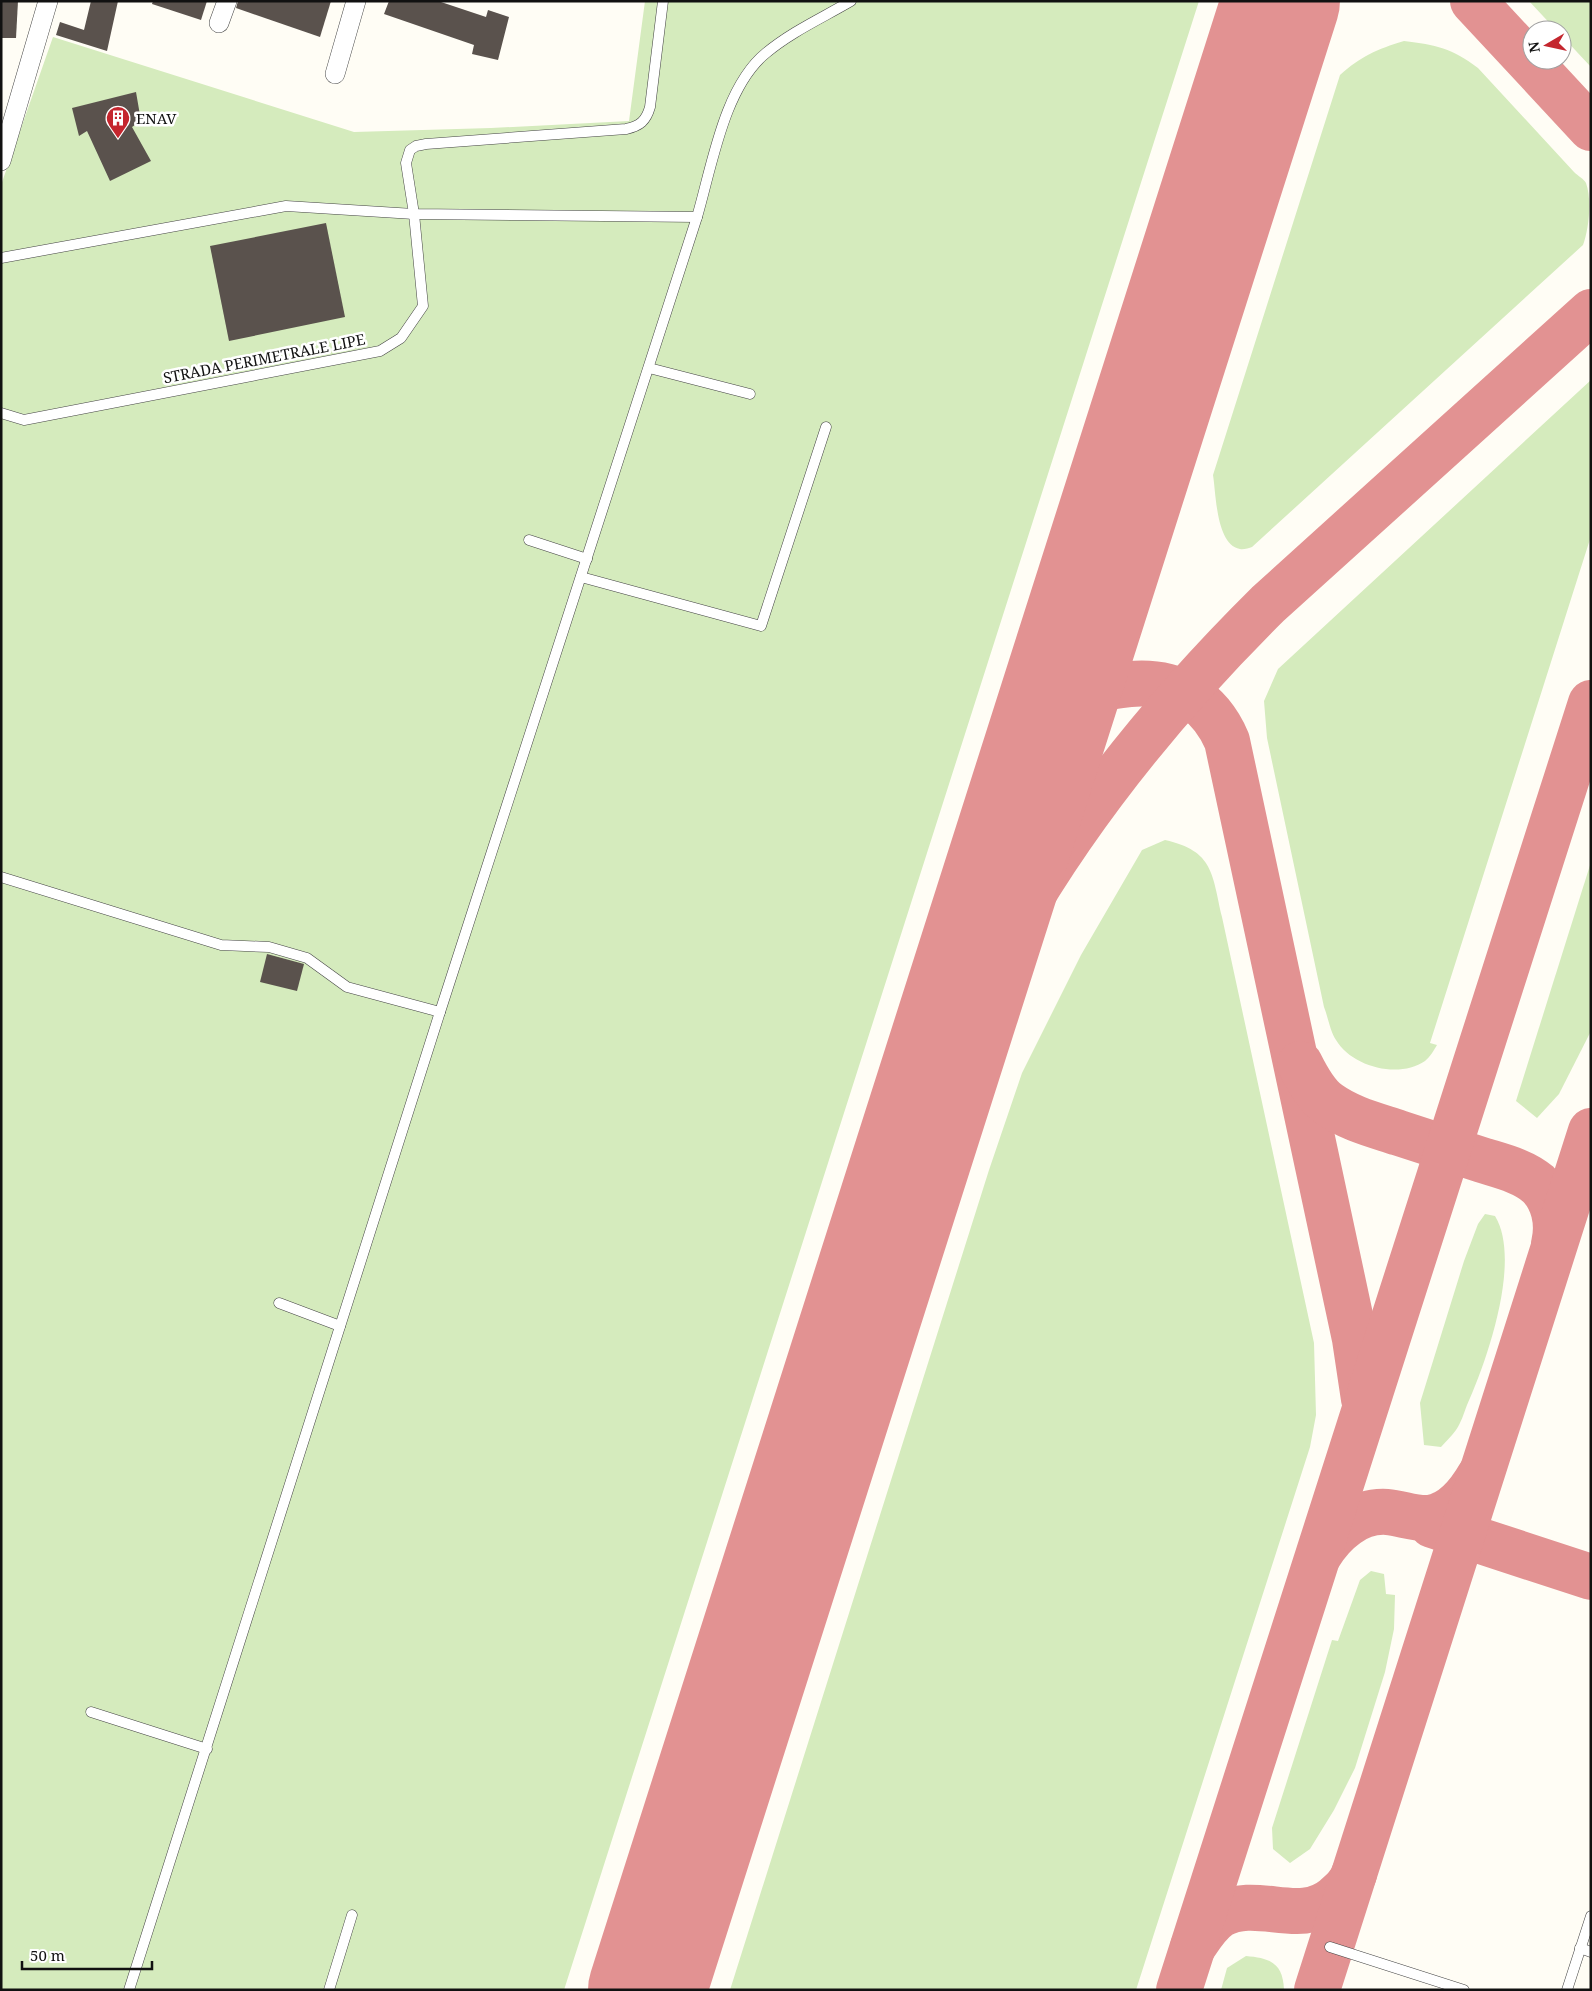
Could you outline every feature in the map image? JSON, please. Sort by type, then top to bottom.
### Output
[{"type":"street","points":[[1,161],[48,1]]},
{"type":"street","points":[[219,23],[227,1]]},
{"type":"street","points":[[335,74],[356,1]]},
{"type":"lane","name":"STRADA PERIMETRALE LIPE","points":[[1,413],[24,420],[380,351],[401,338],[423,306],[414,214],[406,163],[407,156],[416,146],[626,129],[642,123],[648,116],[650,108],[663,1]]},
{"type":"lane","points":[[129,1990],[440,1012],[649,368],[727,114],[735,94],[752,66],[765,53],[795,32],[851,1]]},
{"type":"lane","points":[[1,258],[286,206],[414,214],[697,216]]},
{"type":"lane","points":[[649,368],[750,394]]},
{"type":"lane","points":[[581,577],[761,626],[826,427]]},
{"type":"lane","points":[[528,540],[586,559]]},
{"type":"lane","points":[[1,876],[221,945],[269,947],[307,958],[347,987],[440,1012]]},
{"type":"lane","points":[[279,1304],[340,1326]]},
{"type":"lane","points":[[91,1712],[207,1748]]},
{"type":"lane","points":[[329,1990],[352,1914]]},
{"type":"lane","points":[[1566,1990],[1591,1916]]},
{"type":"lane","points":[[1330,1947],[1464,1990]]},
{"type":"lane","points":[[1580,1948],[1591,1952]]},
{"type":"green space","points":[[645,1],[1199,1],[564,1990],[1,1990],[1,185],[53,37],[354,132],[629,121]]},
{"type":"green space","points":[[1529,1],[1591,1],[1591,67],[1572,47],[1572,20],[1547,20]]},
{"type":"green space","points":[[1404,41],[1443,48],[1469,61],[1478,68],[1586,183],[1589,197],[1589,214],[1583,245],[1252,547],[1240,549],[1232,545],[1222,529],[1213,475],[1340,75],[1369,54]]},
{"type":"green space","points":[[1591,380],[1591,536],[1430,1043],[1437,1045],[1425,1061],[1402,1069],[1377,1067],[1364,1063],[1343,1049],[1336,1040],[1324,1007],[1267,738],[1264,701],[1278,669]]},
{"type":"green space","points":[[1165,840],[1181,845],[1202,858],[1208,866],[1216,888],[1314,1343],[1316,1415],[1310,1447],[1136,1990],[730,1990],[989,1170],[1022,1073],[1081,955],[1142,850]]},
{"type":"green space","points":[[1591,862],[1591,1031],[1559,1094],[1537,1118],[1516,1101]]},
{"type":"green space","points":[[1485,1214],[1495,1216],[1502,1235],[1505,1258],[1499,1310],[1492,1337],[1484,1363],[1458,1427],[1441,1447],[1424,1445],[1420,1403],[1464,1261],[1478,1224]]},
{"type":"green space","points":[[1371,1571],[1384,1574],[1386,1594],[1395,1595],[1394,1629],[1385,1672],[1355,1768],[1334,1810],[1310,1849],[1290,1863],[1273,1849],[1272,1828],[1332,1640],[1338,1641],[1360,1580]]},
{"type":"green space","points":[[1246,1956],[1262,1958],[1274,1964],[1281,1974],[1284,1990],[1221,1990],[1227,1968]]},
{"type":"building","points":[[1,1],[18,1],[16,38],[1,38]]},
{"type":"building","points":[[91,1],[118,1],[107,51],[56,35],[60,22],[84,30]]},
{"type":"building","points":[[153,1],[207,1],[201,20],[152,4]]},
{"type":"building","points":[[238,1],[331,1],[320,37],[236,8]]},
{"type":"building","points":[[389,1],[438,1],[486,17],[488,10],[509,17],[498,60],[472,54],[474,45],[384,14]]},
{"type":"building","name":"ENAV","points":[[136,92],[141,121],[132,127],[151,161],[110,181],[87,131],[79,136],[72,108]]},
{"type":"building","points":[[326,223],[345,317],[229,341],[210,246]]},
{"type":"building","points":[[267,954],[304,964],[297,991],[260,982]]},
{"type":"taxiway","points":[[1264,55],[1277,27],[1301,1]]},
{"type":"taxiway","points":[[1473,1],[1591,128]]},
{"type":"taxiway","points":[[937,1081],[993,966],[1013,928],[1040,884],[1098,798],[1162,718],[1268,604],[1591,312]]},
{"type":"taxiway","points":[[1043,746],[1080,703],[1104,688],[1117,685],[1162,685],[1176,689],[1200,703],[1220,726],[1227,741],[1355,1339],[1364,1399]]},
{"type":"taxiway","points":[[1179,1990],[1591,703]]},
{"type":"taxiway","points":[[1300,1064],[1320,1096],[1345,1114],[1512,1169],[1532,1179],[1548,1197],[1554,1212],[1556,1228],[1554,1244]]},
{"type":"taxiway","points":[[1317,1990],[1591,1131]]},
{"type":"taxiway","points":[[1319,1555],[1331,1538],[1347,1524],[1366,1515],[1376,1512],[1387,1512],[1418,1518],[1429,1518],[1445,1513],[1465,1496],[1480,1475]]},
{"type":"taxiway","points":[[1432,1525],[1591,1577]]},
{"type":"taxiway","points":[[1193,1947],[1208,1925],[1220,1915],[1235,1909],[1264,1908],[1293,1911],[1321,1906],[1335,1898],[1354,1874]]},
{"type":"runway","points":[[647,1990],[1281,1]]},
{"type":"place","name":"ENAV","points":[[118,139]]}]
